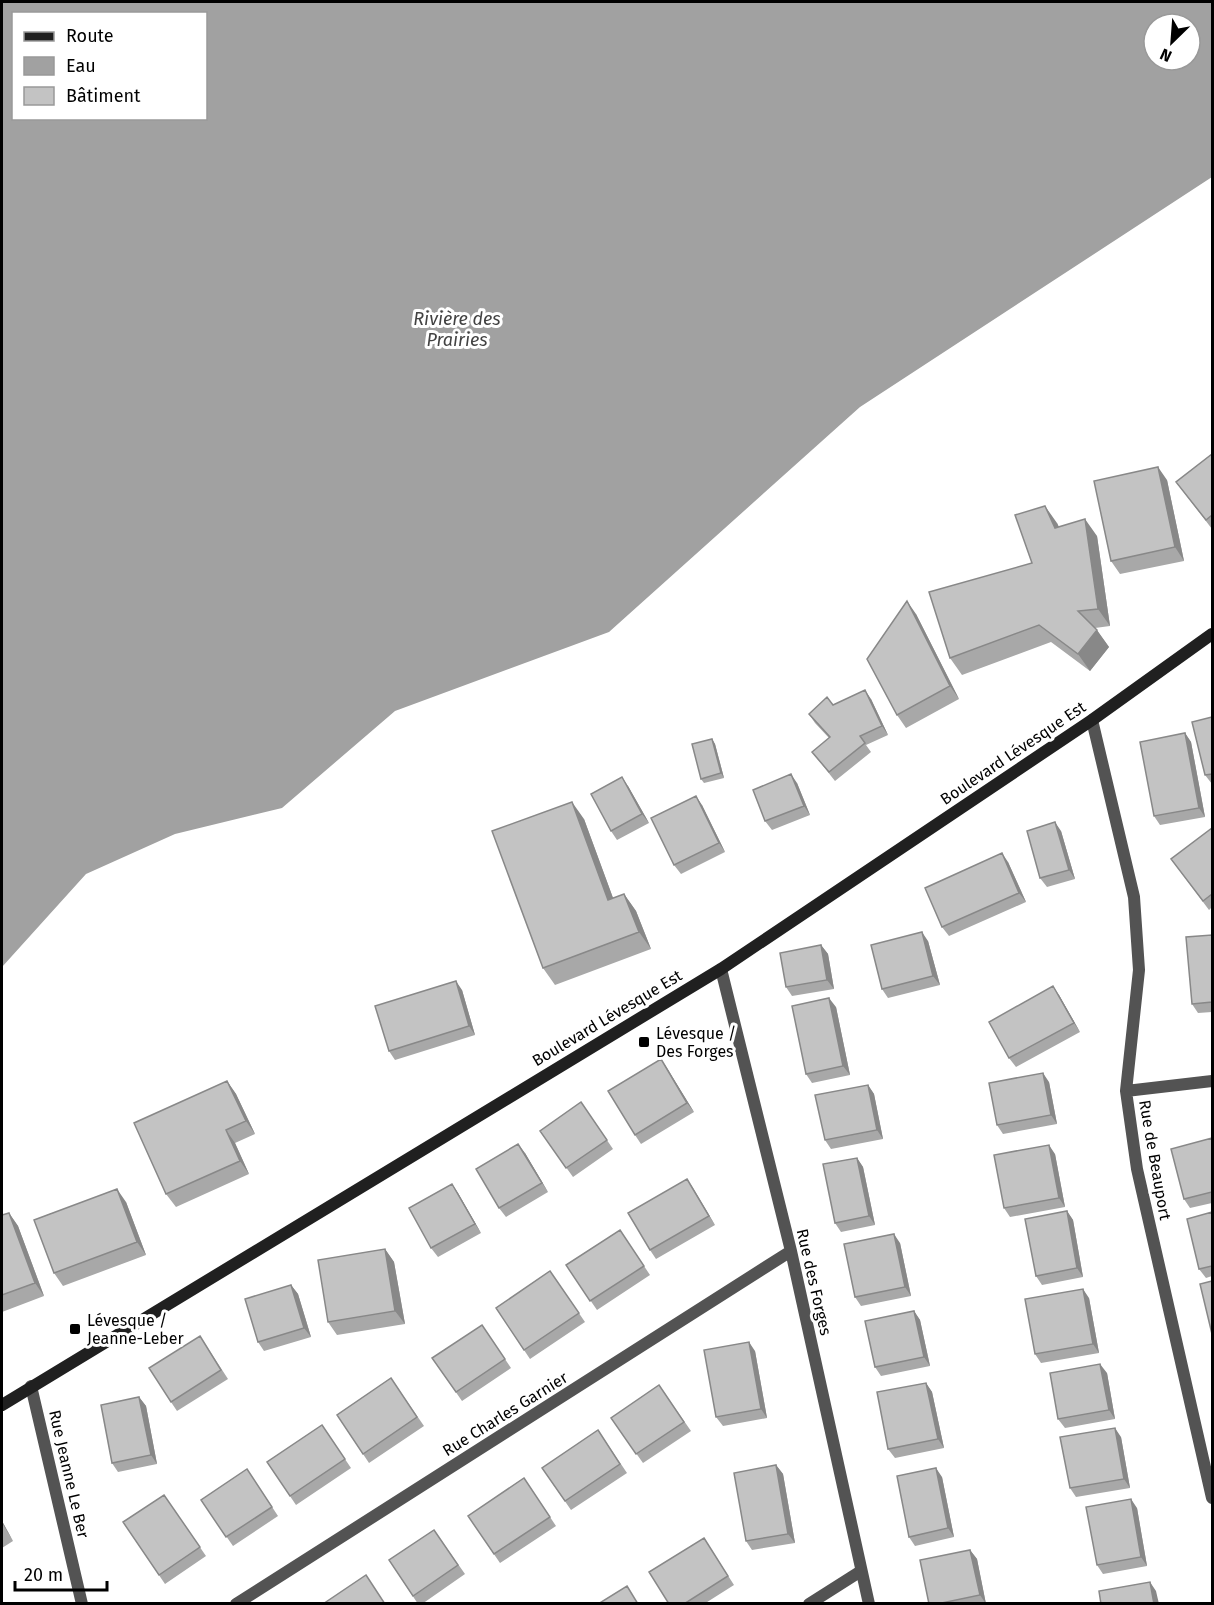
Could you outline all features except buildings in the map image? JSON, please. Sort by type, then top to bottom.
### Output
[{"type":"street","name":"Boulevard Lévesque Est","points":[[2,1405],[721,969],[1092,720],[1212,634]]},
{"type":"street","name":"Rue de Beauport","points":[[1092,720],[1134,897],[1139,970],[1126,1090],[1137,1169],[1212,1498]]},
{"type":"street","name":"Rue des Forges","points":[[721,969],[791,1251],[869,1604]]},
{"type":"street","points":[[1126,1090],[1212,1081]]},
{"type":"street","name":"Rue Charles Garnier","points":[[236,1604],[791,1251]]},
{"type":"street","name":"Rue Jeanne Le Ber","points":[[32,1386],[81,1604]]},
{"type":"street","points":[[809,1604],[861,1570]]},
{"type":"water","name":"Rivière des Prairies","points":[[2,2],[1212,2],[1212,177],[860,407],[609,632],[395,711],[282,808],[175,834],[86,874],[2,967]]},
{"type":"place","name":"Lévesque / Des Forges","points":[[644,1042]]},
{"type":"place","name":"Lévesque / Jeanne-Leber","points":[[75,1329]]}]
